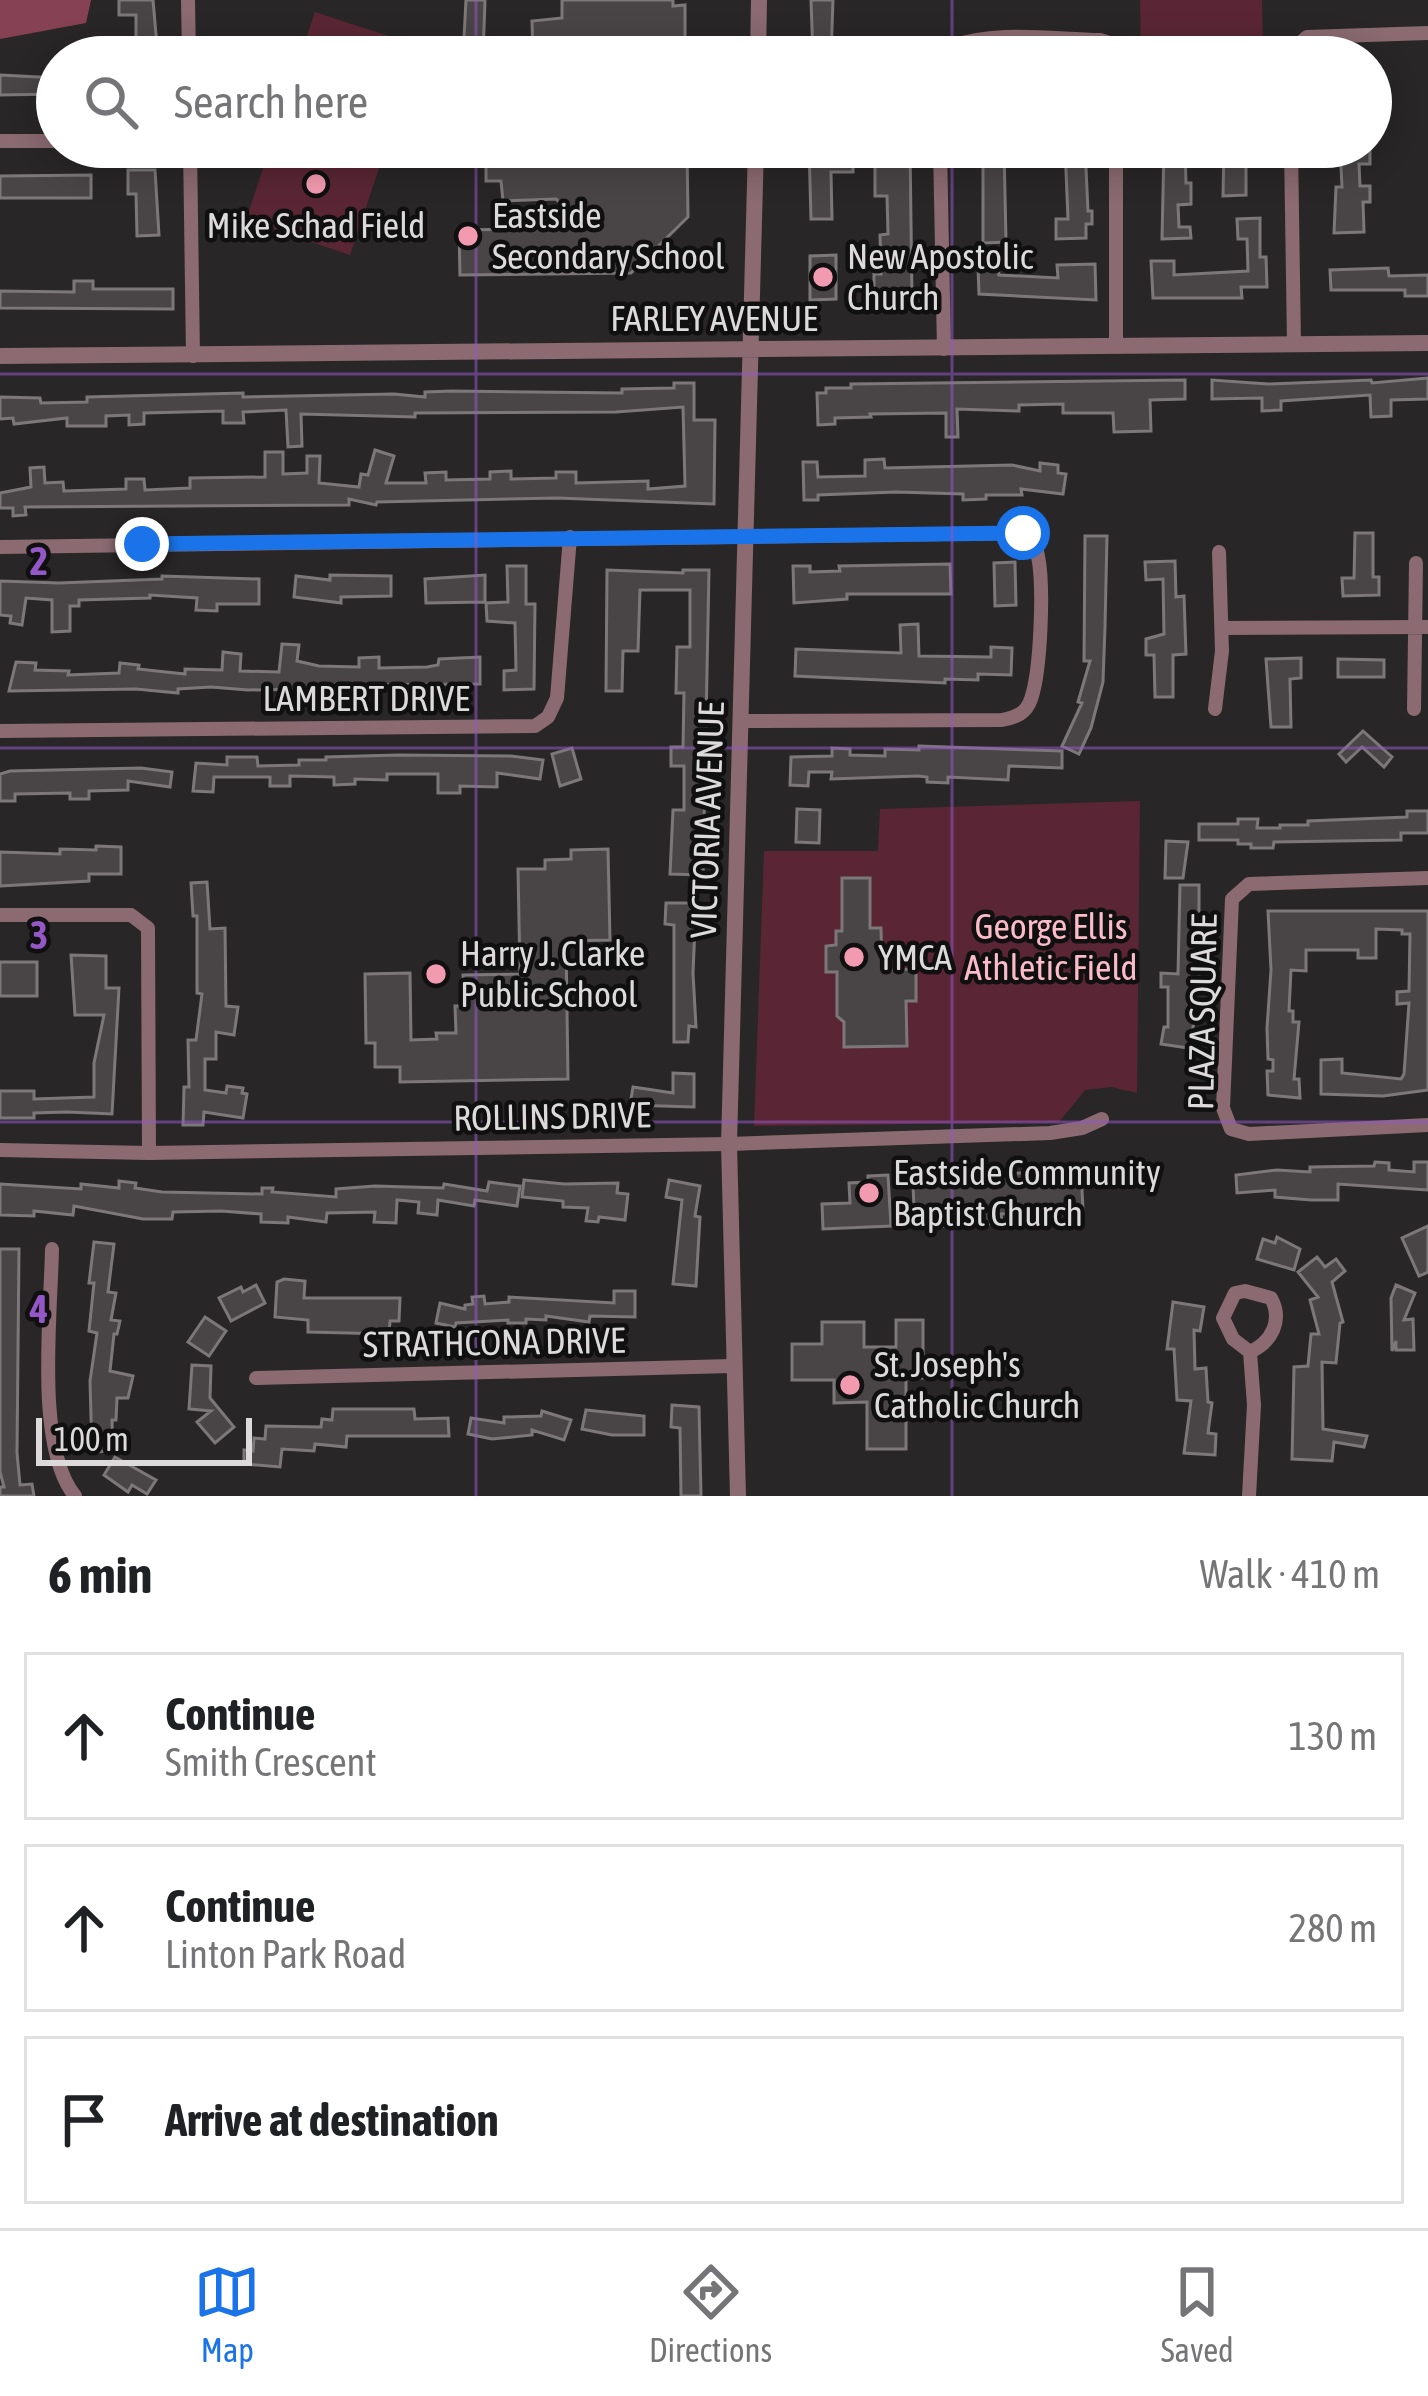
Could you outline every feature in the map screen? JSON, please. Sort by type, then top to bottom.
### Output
[{"type":"street","points":[[188,0],[189,36]]},
{"type":"street","points":[[758,36],[759,0]]},
{"type":"street","points":[[1336,36],[1428,33]]},
{"type":"street","points":[[0,141],[36,141]]},
{"type":"street","points":[[190,168],[193,356]]},
{"type":"street","name":"VICTORIA AVENUE","points":[[737,1496],[729,1144],[756,168]]},
{"type":"street","points":[[940,168],[944,349]]},
{"type":"street","points":[[1115,346],[1116,168]]},
{"type":"street","points":[[1291,168],[1294,344]]},
{"type":"street","name":"FARLEY AVENUE","points":[[0,356],[1428,343]]},
{"type":"street","points":[[0,547],[1023,533],[1034,541],[1039,556],[1039,634],[1031,702],[1019,716],[1002,720],[743,721]]},
{"type":"street","name":"LAMBERT DRIVE","points":[[0,731],[535,726],[548,717],[557,698],[570,537]]},
{"type":"street","points":[[1215,709],[1222,628],[1219,552]]},
{"type":"street","points":[[1414,710],[1420,628],[1416,563]]},
{"type":"street","points":[[1222,628],[1420,628]]},
{"type":"street","name":"PLAZA SQUARE","points":[[1428,878],[1250,884],[1238,890],[1232,899],[1223,1108],[1231,1129],[1249,1134],[1428,1125]]},
{"type":"street","points":[[0,915],[130,915],[148,928],[148,1153]]},
{"type":"street","name":"ROLLINS DRIVE","points":[[0,1150],[148,1153],[729,1144],[1050,1133],[1102,1119]]},
{"type":"street","points":[[52,1249],[50,1433],[62,1481],[75,1496]]},
{"type":"street","points":[[1245,1291],[1271,1298],[1276,1306],[1277,1320],[1270,1337],[1250,1352],[1233,1340],[1223,1318],[1235,1293],[1245,1291]]},
{"type":"street","points":[[1249,1496],[1250,1352]]},
{"type":"street","name":"STRATHCONA DRIVE","points":[[256,1378],[732,1366]]},
{"type":"green space","points":[[1140,0],[1262,0],[1263,36],[1141,36]]},
{"type":"green space","points":[[315,12],[388,36],[307,36]]},
{"type":"green space","name":"Mike Schad Field","points":[[263,168],[379,168],[350,255],[246,220]]},
{"type":"green space","name":"George Ellis Athletic Field","points":[[1140,801],[1137,1093],[1111,1087],[1085,1090],[1059,1122],[754,1126],[764,851],[878,851],[880,809]]},
{"type":"shaded area","points":[[0,0],[91,0],[86,23],[0,39]]},
{"type":"building","points":[[119,0],[153,0],[156,36],[136,36],[136,15],[119,15]]},
{"type":"building","points":[[466,0],[485,0],[484,36],[464,36]]},
{"type":"building","points":[[562,0],[673,0],[673,6],[685,5],[685,36],[532,36],[532,21],[562,18]]},
{"type":"building","points":[[811,0],[833,0],[832,36],[812,36]]},
{"type":"building","points":[[0,75],[36,77],[36,94],[0,95]]},
{"type":"building","points":[[486,168],[687,168],[688,217],[631,273],[460,275],[459,230],[589,228],[556,199],[503,201],[501,181],[486,181]]},
{"type":"building","points":[[810,168],[853,168],[853,172],[831,172],[832,219],[811,219]]},
{"type":"building","points":[[875,168],[910,168],[912,298],[874,299],[874,274],[881,274],[880,235],[888,234],[887,196],[875,196]]},
{"type":"building","points":[[983,168],[1004,168],[1006,242],[983,243]]},
{"type":"building","points":[[1066,168],[1086,168],[1088,211],[1092,211],[1086,238],[1056,239],[1056,219],[1068,219]]},
{"type":"building","points":[[1164,168],[1186,168],[1191,204],[1178,205],[1179,227],[1190,227],[1191,238],[1162,239]]},
{"type":"building","points":[[1224,168],[1246,168],[1246,195],[1223,196]]},
{"type":"building","points":[[1341,168],[1359,168],[1360,186],[1370,186],[1370,202],[1363,202],[1364,232],[1334,233],[1336,187],[1342,187]]},
{"type":"building","points":[[128,170],[155,170],[159,235],[137,236],[136,194],[128,194]]},
{"type":"building","points":[[91,175],[91,198],[0,198],[0,176]]},
{"type":"building","points":[[1260,218],[1260,257],[1266,257],[1267,287],[1241,287],[1242,298],[1153,298],[1151,261],[1174,261],[1174,275],[1248,271],[1247,239],[1238,239],[1237,219]]},
{"type":"building","name":"New Apostolic Church","points":[[836,255],[836,299],[810,300],[810,256]]},
{"type":"building","points":[[1095,264],[1096,300],[979,294],[978,267],[998,267],[999,275],[1058,278],[1057,265]]},
{"type":"building","points":[[1388,268],[1389,276],[1428,275],[1428,296],[1405,296],[1405,290],[1331,290],[1330,270]]},
{"type":"building","points":[[74,281],[93,281],[93,289],[173,289],[173,309],[0,308],[0,291],[74,292]]},
{"type":"building","points":[[1428,378],[1428,399],[1391,400],[1391,416],[1371,417],[1370,395],[1281,401],[1281,410],[1262,411],[1262,398],[1212,399],[1212,380],[1268,384]]},
{"type":"building","points":[[1185,380],[1185,399],[1150,400],[1151,431],[1114,432],[1113,413],[1063,413],[1063,404],[1019,405],[1019,411],[957,409],[958,437],[946,437],[946,413],[870,414],[818,425],[817,393],[826,393],[826,388],[851,388],[851,384]]},
{"type":"building","points":[[674,383],[694,383],[694,420],[715,420],[714,504],[557,498],[376,505],[349,499],[349,505],[25,507],[26,515],[13,516],[13,508],[0,508],[0,493],[31,487],[30,468],[44,467],[45,483],[63,482],[64,491],[126,489],[126,479],[144,479],[145,490],[190,488],[190,478],[265,477],[265,452],[283,452],[283,474],[307,473],[307,456],[320,456],[319,483],[359,487],[375,450],[394,456],[386,483],[426,483],[425,473],[446,472],[446,480],[490,479],[490,472],[511,471],[511,479],[556,478],[556,472],[576,472],[576,483],[648,481],[648,489],[685,486],[683,407],[415,413],[415,417],[301,414],[302,446],[288,447],[286,410],[243,412],[244,423],[223,423],[223,411],[144,413],[144,424],[129,425],[129,415],[106,416],[106,426],[67,426],[67,418],[14,424],[13,418],[0,419],[0,397],[40,398],[41,403],[87,402],[87,397],[243,393],[243,397],[425,397],[425,392],[452,391],[622,393],[622,389],[674,388]]},
{"type":"building","points":[[884,459],[885,468],[1012,465],[1040,471],[1040,463],[1058,465],[1058,473],[1066,474],[1063,494],[1021,489],[1022,495],[986,495],[986,499],[896,492],[818,495],[818,500],[804,500],[803,462],[817,462],[818,477],[865,476],[865,460]]},
{"type":"building","points":[[1355,533],[1373,533],[1373,577],[1379,577],[1379,595],[1343,596],[1342,578],[1354,578]]},
{"type":"building","points":[[1085,536],[1107,536],[1105,627],[1103,682],[1079,754],[1062,746],[1082,703],[1078,702],[1090,661],[1084,661]]},
{"type":"building","points":[[1175,561],[1176,597],[1184,596],[1186,654],[1173,655],[1173,697],[1155,697],[1154,655],[1146,655],[1146,639],[1164,634],[1163,579],[1146,580],[1145,562]]},
{"type":"building","points":[[1015,562],[1016,605],[995,606],[994,563]]},
{"type":"building","points":[[950,564],[951,594],[847,594],[847,599],[794,603],[793,566],[810,566],[810,572],[840,571],[839,566]]},
{"type":"building","points":[[507,566],[526,566],[526,604],[535,604],[534,689],[504,690],[504,671],[516,670],[515,623],[487,621],[486,603],[508,602]]},
{"type":"building","points":[[607,570],[709,570],[703,875],[670,874],[673,810],[684,810],[684,766],[671,766],[671,747],[683,747],[684,693],[676,693],[677,647],[690,647],[690,590],[640,590],[638,651],[623,651],[622,691],[606,691]]},
{"type":"building","points":[[330,575],[391,576],[391,596],[341,597],[341,603],[294,597],[296,576],[330,580]]},
{"type":"building","points":[[485,575],[485,602],[426,603],[425,579]]},
{"type":"building","points":[[162,576],[259,579],[259,604],[217,604],[217,611],[196,610],[197,598],[150,595],[79,600],[79,606],[70,606],[70,631],[52,632],[52,600],[26,598],[22,625],[10,623],[11,616],[0,615],[0,581],[59,583]]},
{"type":"building","points":[[918,624],[919,656],[991,657],[991,647],[1012,648],[1011,675],[978,674],[978,680],[945,679],[945,683],[795,676],[796,649],[901,653],[900,625]]},
{"type":"building","points":[[282,644],[299,645],[297,661],[319,666],[359,667],[359,658],[379,657],[379,668],[427,667],[438,665],[439,659],[480,657],[480,684],[211,687],[178,689],[178,693],[9,691],[16,662],[36,663],[35,670],[69,671],[68,675],[119,673],[120,663],[185,674],[185,669],[222,670],[223,652],[241,654],[240,671],[279,672]]},
{"type":"building","points":[[1301,658],[1301,678],[1290,679],[1291,727],[1271,727],[1266,659]]},
{"type":"building","points":[[1338,659],[1384,660],[1384,677],[1338,677]]},
{"type":"building","points":[[1363,731],[1392,757],[1384,767],[1362,747],[1346,762],[1339,754]]},
{"type":"building","points":[[919,746],[1062,751],[1062,768],[1009,766],[1008,780],[948,777],[948,783],[927,782],[927,777],[918,776],[831,779],[832,772],[809,772],[808,786],[790,785],[791,757],[832,756],[832,748],[850,749],[850,755],[885,756],[885,749],[919,750]]},
{"type":"building","points":[[572,748],[581,779],[560,786],[552,754]]},
{"type":"building","points":[[227,757],[257,757],[258,766],[299,765],[299,760],[326,757],[543,760],[540,779],[497,773],[497,787],[460,786],[460,793],[438,793],[438,774],[387,774],[387,780],[355,779],[355,784],[334,785],[334,777],[290,776],[290,786],[270,786],[270,777],[214,777],[213,792],[193,791],[196,763],[227,765]]},
{"type":"building","points":[[141,768],[172,772],[170,787],[128,781],[128,790],[89,791],[89,799],[70,799],[70,793],[15,794],[15,801],[0,801],[0,774],[10,771]]},
{"type":"building","points":[[797,809],[820,810],[819,843],[796,842]]},
{"type":"building","points":[[1407,811],[1428,811],[1428,833],[1401,833],[1401,840],[1274,842],[1273,848],[1251,848],[1238,840],[1199,840],[1199,824],[1258,819],[1257,828],[1280,828],[1308,825],[1308,821],[1407,817]]},
{"type":"building","points":[[1166,841],[1188,842],[1183,878],[1165,878]]},
{"type":"building","points":[[96,846],[121,847],[121,874],[89,874],[89,881],[0,886],[0,852],[60,854],[60,849],[96,850]]},
{"type":"building","points":[[608,849],[610,940],[566,941],[568,1079],[400,1082],[400,1067],[375,1067],[375,1043],[366,1043],[365,974],[410,973],[411,1040],[456,1033],[455,1006],[464,1006],[463,975],[520,974],[518,869],[545,869],[545,860],[571,859],[571,850]]},
{"type":"building","name":"YMCA","points":[[842,878],[870,878],[870,928],[881,928],[882,970],[916,969],[916,1001],[906,1001],[907,1046],[844,1047],[844,1022],[837,1016],[837,972],[826,972],[826,946],[836,945],[836,931],[842,931]]},
{"type":"building","points":[[207,882],[210,929],[225,928],[226,1006],[238,1007],[234,1035],[216,1032],[216,1059],[205,1059],[205,1090],[226,1093],[227,1086],[243,1088],[242,1093],[247,1094],[243,1118],[204,1112],[203,1125],[183,1125],[184,1087],[189,1087],[188,1040],[196,1040],[202,994],[197,993],[197,916],[193,916],[191,883]]},
{"type":"building","points":[[1180,885],[1199,885],[1202,926],[1188,1048],[1161,1044],[1164,1027],[1168,1027],[1168,987],[1161,987],[1161,973],[1178,974]]},
{"type":"building","points":[[666,903],[696,903],[696,1027],[689,1026],[688,1042],[674,1042],[674,925],[665,924]]},
{"type":"building","points":[[1268,911],[1428,911],[1428,1090],[1383,1096],[1321,1094],[1321,1060],[1342,1059],[1342,1073],[1401,1079],[1404,1074],[1409,1003],[1397,1004],[1397,992],[1409,991],[1410,934],[1376,929],[1376,958],[1358,958],[1358,950],[1306,950],[1306,971],[1291,970],[1289,1011],[1293,1011],[1293,1022],[1299,1022],[1294,1079],[1299,1079],[1300,1098],[1268,1095],[1267,1071],[1273,1071],[1273,1060],[1268,1059]]},
{"type":"building","points":[[71,955],[106,956],[106,988],[119,988],[112,1114],[34,1113],[34,1118],[0,1118],[0,1091],[34,1091],[34,1099],[94,1097],[94,1063],[104,1015],[75,1015]]},
{"type":"building","points":[[0,962],[37,962],[37,996],[0,996]]},
{"type":"building","points":[[673,1073],[694,1074],[694,1107],[630,1105],[633,1087],[673,1093]]},
{"type":"building","points":[[1375,1162],[1389,1163],[1389,1170],[1414,1172],[1414,1162],[1428,1162],[1428,1190],[1338,1184],[1338,1200],[1275,1197],[1275,1190],[1237,1193],[1236,1175],[1310,1172],[1310,1167],[1374,1166]]},
{"type":"building","points":[[1081,1170],[1083,1210],[1001,1214],[1002,1223],[915,1228],[913,1186],[1001,1182],[1000,1174]]},
{"type":"building","name":"Eastside Community Baptist Church","points":[[888,1175],[891,1226],[823,1229],[822,1204],[850,1203],[849,1183]]},
{"type":"building","points":[[524,1180],[618,1183],[617,1193],[628,1194],[625,1220],[599,1217],[598,1222],[586,1221],[588,1208],[522,1197]]},
{"type":"building","points":[[669,1180],[700,1186],[695,1216],[700,1217],[696,1286],[673,1284],[682,1200],[666,1197]]},
{"type":"building","points":[[119,1181],[162,1192],[262,1194],[262,1188],[273,1188],[272,1192],[336,1197],[336,1189],[375,1186],[443,1188],[444,1184],[487,1191],[489,1182],[520,1186],[517,1206],[438,1200],[437,1215],[418,1213],[419,1202],[397,1200],[396,1223],[374,1222],[375,1212],[327,1213],[326,1222],[288,1217],[288,1223],[261,1222],[261,1214],[221,1211],[173,1212],[172,1219],[143,1219],[74,1206],[73,1215],[34,1211],[34,1216],[0,1215],[0,1184],[81,1189],[81,1184],[119,1188]]},
{"type":"building","points":[[1428,1226],[1428,1272],[1419,1276],[1402,1238]]},
{"type":"building","points":[[1277,1237],[1300,1249],[1294,1270],[1257,1259],[1263,1239],[1275,1243]]},
{"type":"building","points":[[94,1242],[114,1244],[108,1292],[116,1293],[111,1320],[120,1321],[110,1371],[133,1376],[128,1398],[117,1398],[113,1451],[92,1452],[90,1381],[97,1333],[89,1331],[94,1283],[89,1283]]},
{"type":"building","points":[[0,1249],[19,1249],[17,1453],[20,1485],[32,1484],[34,1496],[0,1496],[0,1487],[4,1487],[0,1472]]},
{"type":"building","points":[[1317,1257],[1325,1267],[1336,1259],[1345,1271],[1332,1282],[1343,1322],[1336,1363],[1322,1362],[1323,1429],[1367,1436],[1364,1447],[1334,1442],[1332,1461],[1292,1459],[1294,1367],[1308,1366],[1311,1334],[1319,1334],[1310,1300],[1318,1297],[1298,1272]]},
{"type":"building","points":[[305,1281],[304,1298],[400,1298],[399,1321],[390,1321],[389,1334],[308,1332],[308,1320],[275,1317],[277,1282]]},
{"type":"building","points":[[256,1285],[265,1303],[231,1321],[219,1298]]},
{"type":"building","points":[[1396,1285],[1415,1293],[1404,1320],[1413,1319],[1414,1350],[1396,1350],[1396,1341],[1392,1351],[1391,1298]]},
{"type":"building","points":[[614,1291],[635,1291],[635,1317],[590,1316],[589,1322],[546,1316],[546,1320],[526,1319],[526,1323],[508,1320],[456,1323],[455,1327],[436,1323],[440,1303],[465,1309],[473,1304],[472,1297],[484,1296],[485,1304],[509,1302],[509,1297],[614,1303]]},
{"type":"building","points":[[1173,1302],[1204,1307],[1200,1331],[1194,1330],[1195,1369],[1206,1368],[1208,1402],[1212,1403],[1208,1433],[1216,1434],[1215,1455],[1184,1453],[1191,1401],[1177,1400],[1174,1349],[1167,1349]]},
{"type":"building","points":[[205,1317],[226,1331],[209,1356],[188,1342]]},
{"type":"building","name":"St. Joseph's Catholic Church","points":[[896,1320],[923,1320],[923,1378],[906,1378],[906,1449],[867,1449],[867,1402],[834,1403],[834,1380],[792,1380],[792,1344],[822,1344],[822,1322],[864,1322],[864,1347],[896,1347]]},
{"type":"building","points":[[192,1365],[211,1366],[210,1398],[234,1427],[215,1443],[197,1422],[211,1411],[189,1409]]},
{"type":"building","points":[[672,1405],[699,1407],[701,1496],[681,1496],[680,1428],[671,1427]]},
{"type":"building","points":[[333,1409],[414,1409],[415,1419],[448,1418],[449,1436],[347,1436],[346,1447],[315,1444],[314,1451],[282,1449],[280,1467],[244,1464],[244,1450],[253,1451],[254,1438],[265,1439],[266,1426],[321,1427],[322,1419],[332,1420]]},
{"type":"building","points":[[586,1410],[644,1416],[644,1435],[582,1429]]},
{"type":"building","points":[[542,1411],[571,1420],[564,1440],[532,1430],[532,1435],[492,1439],[468,1434],[471,1418],[504,1423],[504,1417],[541,1416]]},
{"type":"building","points":[[115,1457],[156,1480],[147,1494],[132,1485],[128,1492],[104,1475]]},
{"type":"place","name":"Mike Schad Field","points":[[316,184]]},
{"type":"place","name":"Eastside Secondary School","points":[[468,236]]},
{"type":"place","name":"New Apostolic Church","points":[[823,277]]},
{"type":"place","name":"YMCA","points":[[854,957]]},
{"type":"place","name":"Harry J. Clarke Public School","points":[[436,974]]},
{"type":"place","name":"Eastside Community Baptist Church","points":[[869,1193]]},
{"type":"place","name":"St. Joseph's Catholic Church","points":[[850,1385]]},
{"type":"route","points":[[142,544],[1023,533]]}]
